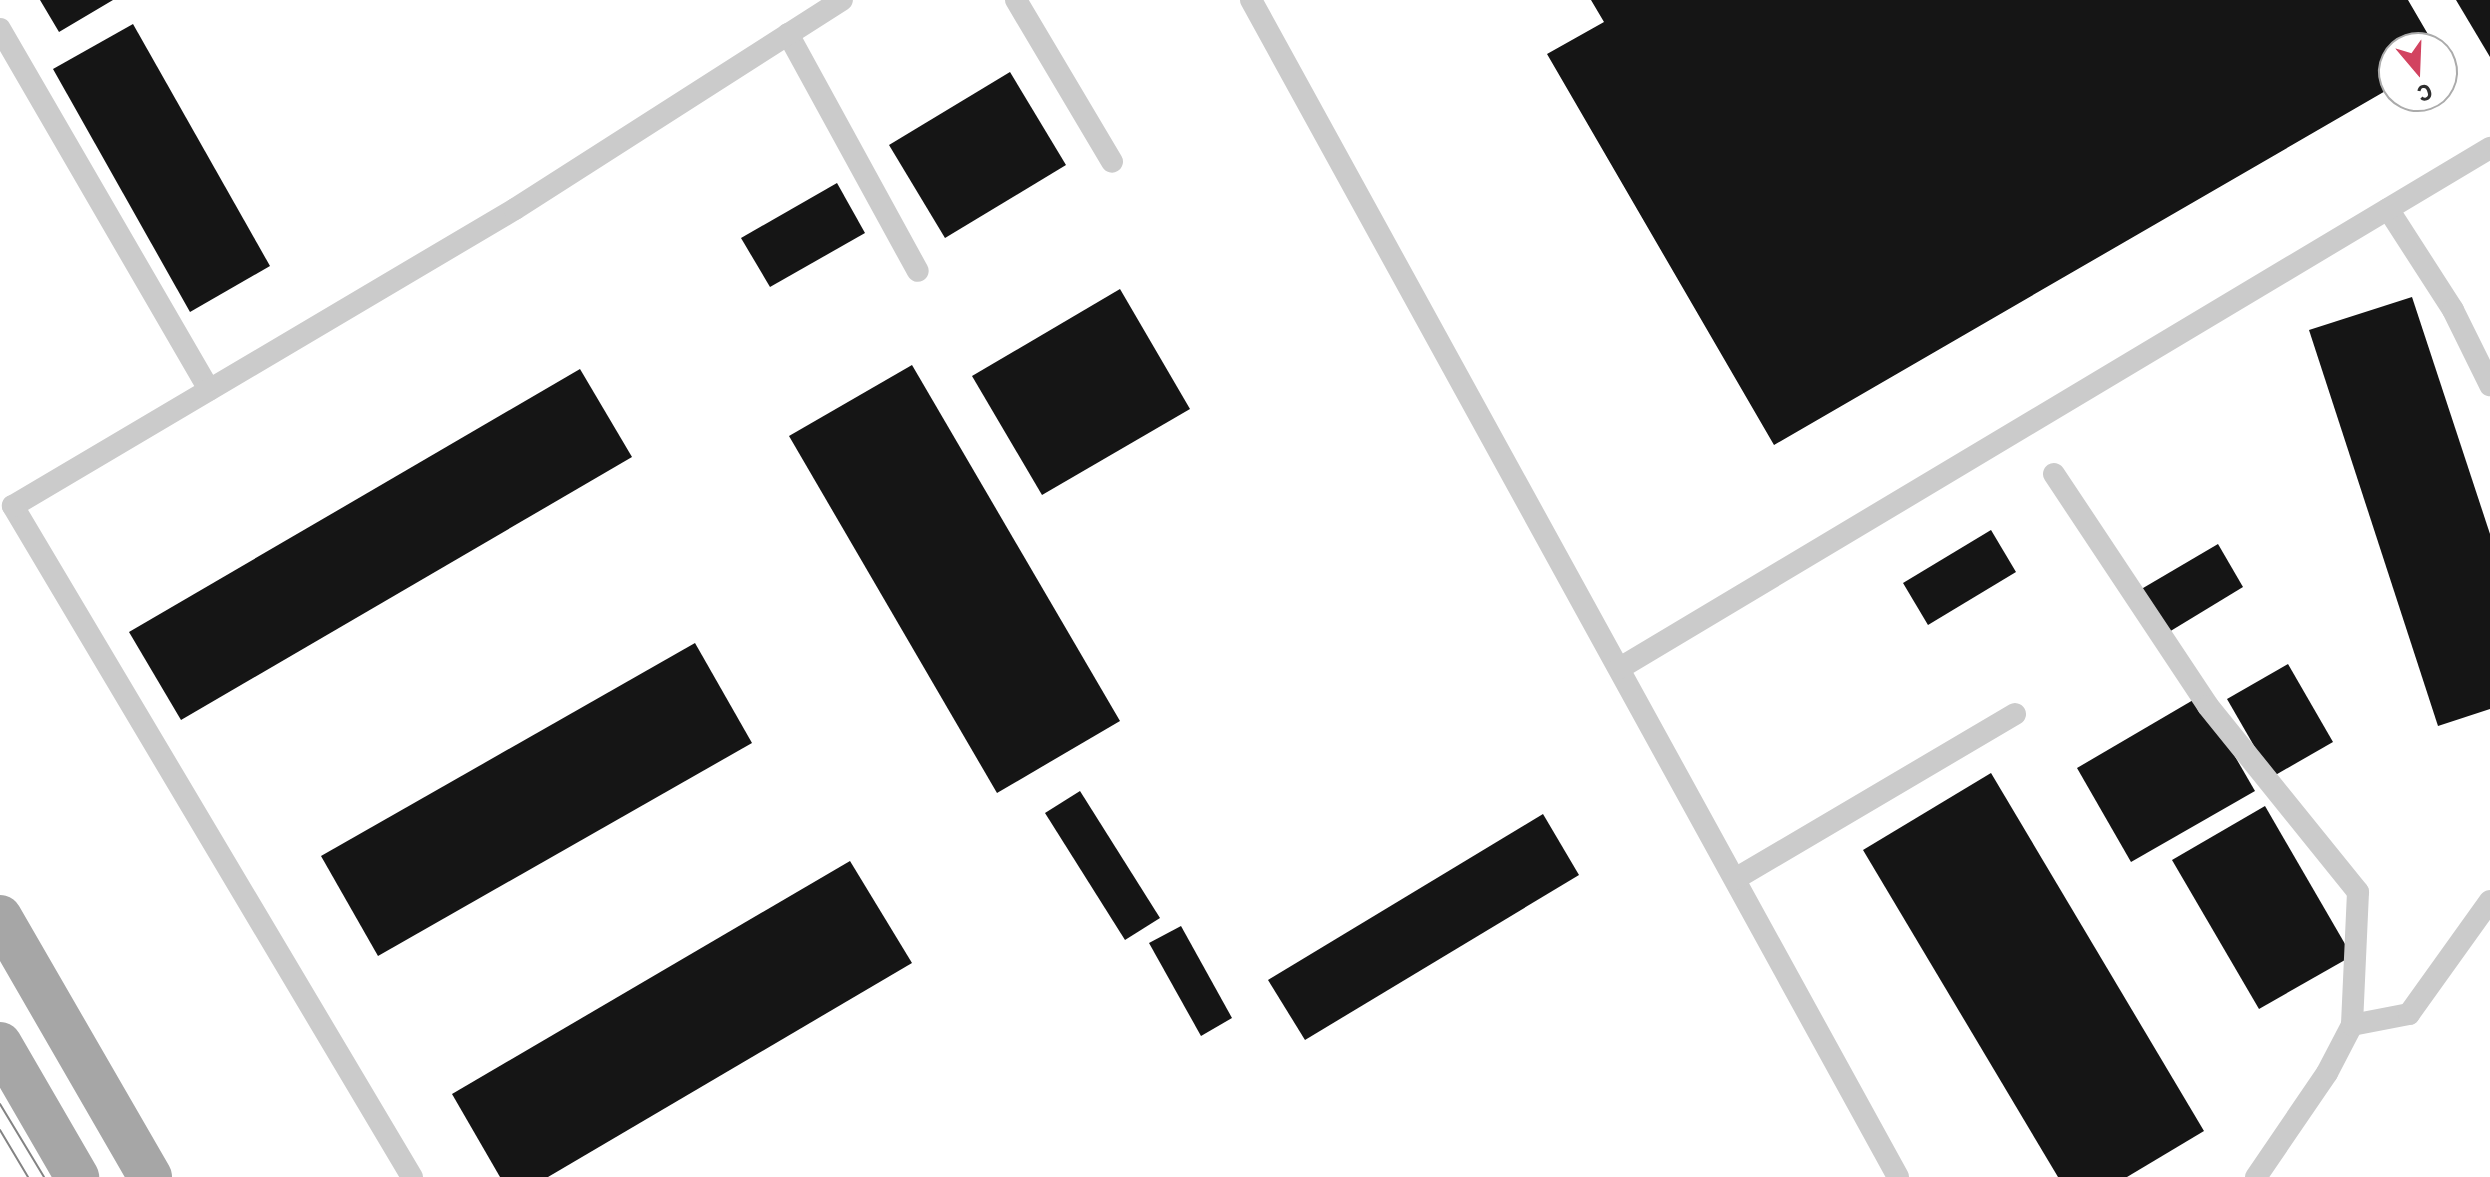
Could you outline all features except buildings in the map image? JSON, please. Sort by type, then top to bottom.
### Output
[{"type":"main road","points":[[0,917],[150,1177]]},
{"type":"main road","points":[[0,1044],[77,1177]]},
{"type":"lane","points":[[412,1177],[13,506],[515,209],[842,0]]},
{"type":"lane","points":[[1016,0],[1112,162]]},
{"type":"lane","points":[[1251,0],[1898,1177]]},
{"type":"lane","points":[[0,29],[209,390]]},
{"type":"lane","points":[[788,34],[918,271]]},
{"type":"lane","points":[[1620,668],[2490,148]]},
{"type":"lane","points":[[2388,209],[2453,310],[2490,385]]},
{"type":"lane","points":[[2054,474],[2208,706],[2358,892],[2352,1025],[2327,1073],[2256,1177]]},
{"type":"lane","points":[[1735,879],[2015,714]]},
{"type":"lane","points":[[2352,1025],[2409,1014],[2490,901]]},
{"type":"tram line","points":[[0,1104],[44,1177]]},
{"type":"tram line","points":[[0,1130],[28,1177]]}]
